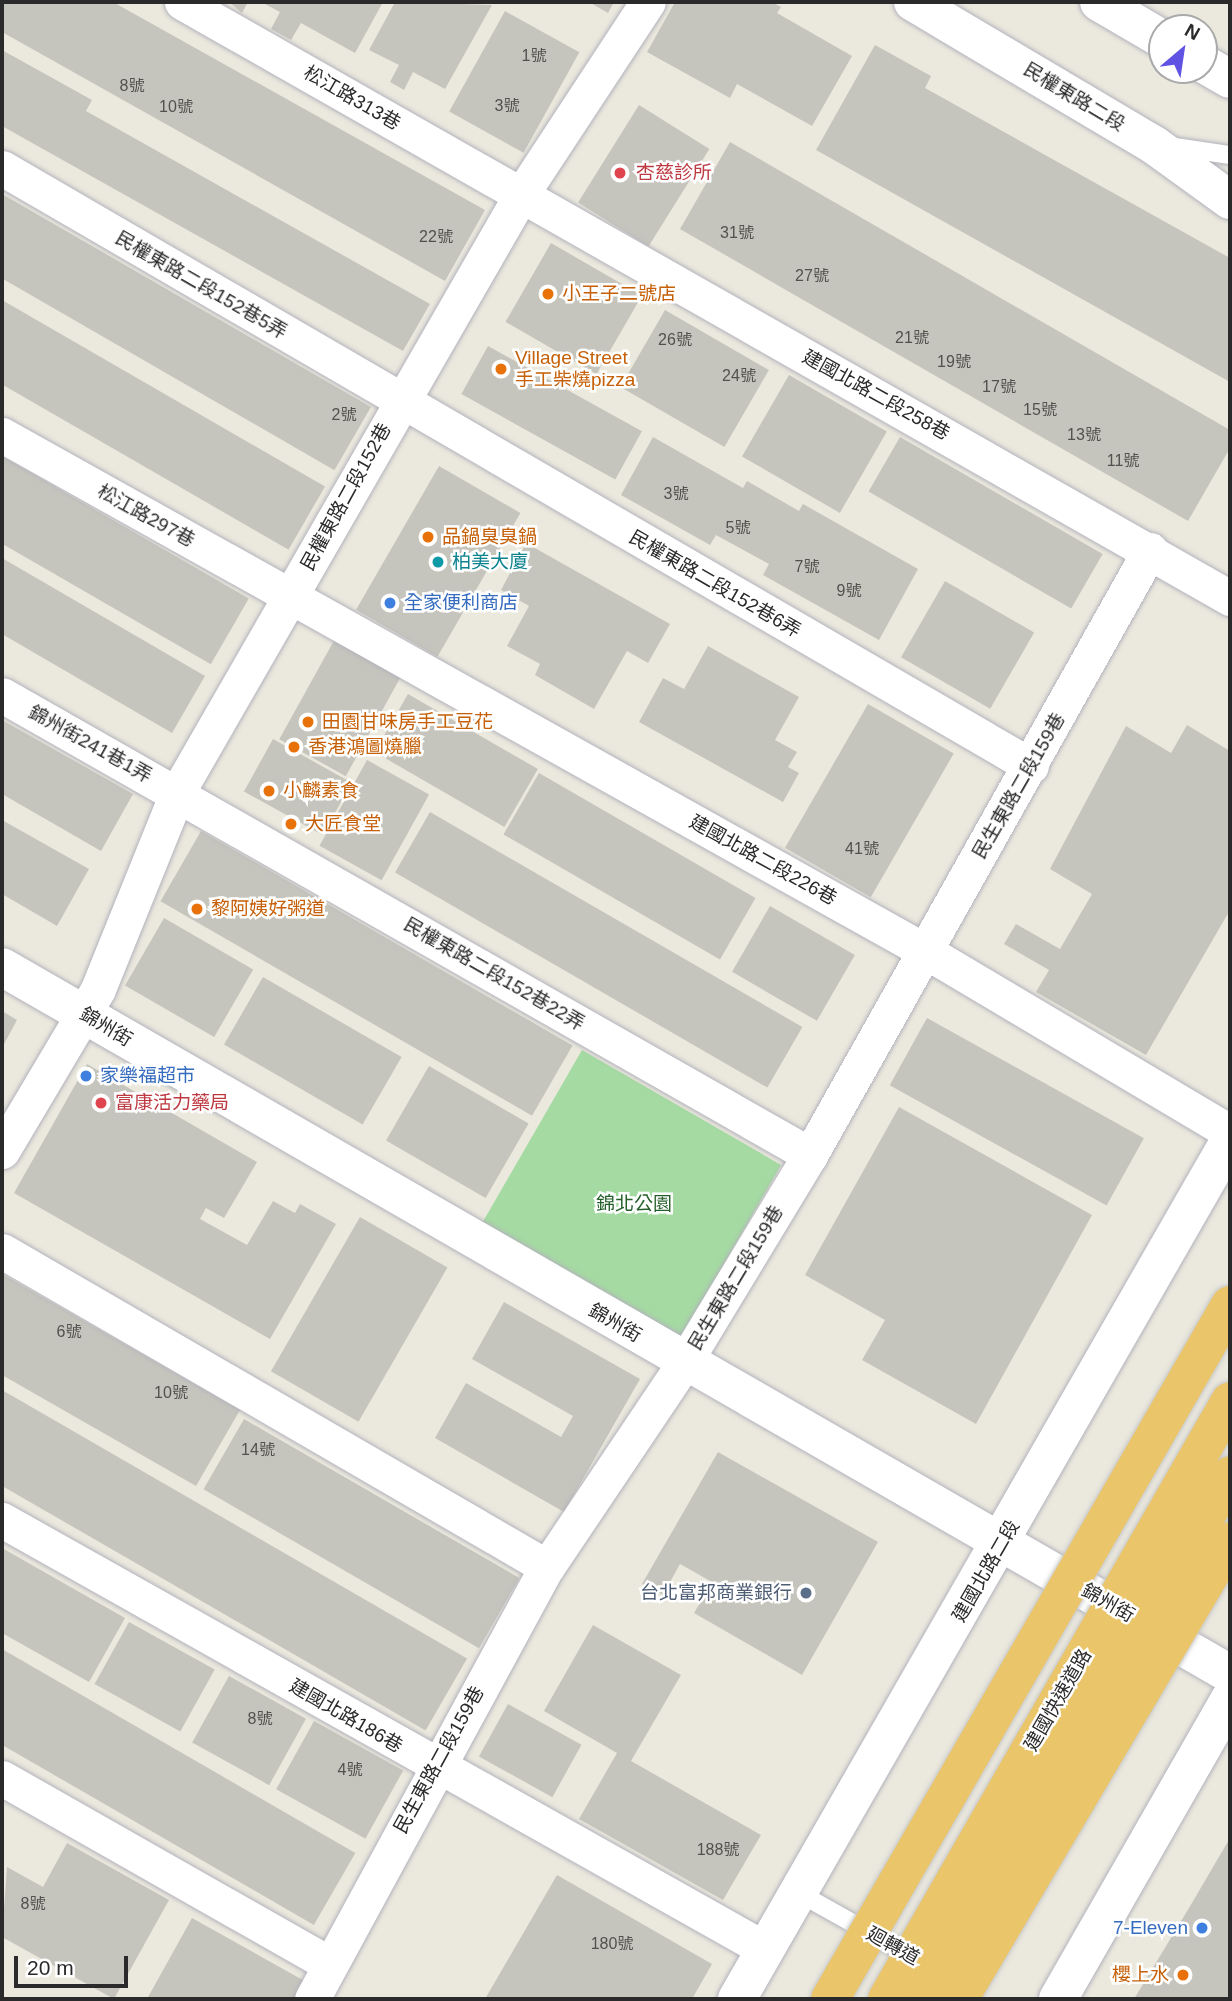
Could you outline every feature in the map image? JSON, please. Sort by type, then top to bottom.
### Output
[{"type":"highway","points":[[830,1999],[1230,1306]]},
{"type":"highway","name":"建國快速道路","points":[[887,1999],[1230,1401]]},
{"type":"highway","name":"建國快速道路","points":[[923,1999],[1230,1475]]},
{"type":"highway","points":[[959,1999],[1230,1541]]},
{"type":"street","name":"松江路313巷","points":[[183,2],[521,194]]},
{"type":"street","name":"民權東路二段152巷","points":[[2,1151],[80,1010],[98,989],[177,793],[521,194],[648,2]]},
{"type":"street","name":"民權東路二段","points":[[914,2],[1154,145],[1230,200]]},
{"type":"street","points":[[1099,2],[1148,31]]},
{"type":"street","name":"民權東路二段152巷5弄","points":[[2,168],[400,401]]},
{"type":"street","name":"建國北路二段258巷","points":[[521,194],[1230,598]]},
{"type":"street","name":"民權東路二段152巷6弄","points":[[400,401],[1031,766]]},
{"type":"street","name":"松江路297巷","points":[[2,435],[290,597]]},
{"type":"street","name":"民生東路二段159巷","points":[[312,1999],[435,1766],[547,1567],[684,1363],[810,1155],[1150,550]]},
{"type":"street","name":"建國北路二段226巷","points":[[290,597],[925,951],[1230,1132]]},
{"type":"street","name":"錦州街241巷1弄","points":[[2,695],[177,793]]},
{"type":"street","name":"民權東路二段152巷22弄","points":[[177,793],[810,1155]]},
{"type":"street","name":"錦州街","points":[[2,967],[684,1363],[1230,1674]]},
{"type":"street","name":"建國北路二段","points":[[737,1999],[1003,1543],[1230,1140]]},
{"type":"street","points":[[2,1251],[547,1567]]},
{"type":"street","name":"建國北路186巷","points":[[2,1521],[765,1949]]},
{"type":"street","points":[[1058,1999],[1230,1699]]},
{"type":"street","points":[[2,1778],[330,1965]]},
{"type":"lane","points":[[1154,145],[1230,155]]},
{"type":"lane","name":"廻轉道","points":[[799,1893],[987,1999]]},
{"type":"green space","name":"錦北公園","points":[[582,1050],[781,1165],[674,1350],[475,1235]]},
{"type":"building","points":[[2,2],[113,2],[485,210],[445,281],[2,32]]},
{"type":"building","points":[[229,2],[248,2],[242,13]]},
{"type":"building","points":[[261,2],[383,2],[355,53],[301,23],[291,40],[271,29],[280,12]]},
{"type":"building","points":[[395,2],[492,5],[445,89],[413,72],[404,90],[390,82],[399,65],[369,50]]},
{"type":"building","points":[[589,2],[614,2],[608,13]]},
{"type":"building","points":[[675,2],[772,2],[781,7],[777,13],[852,56],[812,126],[737,84],[730,98],[647,52]]},
{"type":"building","points":[[505,11],[579,52],[524,153],[449,112]]},
{"type":"building","points":[[875,45],[931,76],[925,88],[1230,258],[1230,382],[816,150]]},
{"type":"building","points":[[2,50],[92,100],[86,111],[430,304],[403,351],[2,126]]},
{"type":"building","points":[[639,105],[709,149],[648,247],[578,203]]},
{"type":"building","points":[[730,142],[1230,430],[1230,448],[1188,521],[680,229]]},
{"type":"building","points":[[2,194],[371,407],[334,470],[2,278]]},
{"type":"building","points":[[551,243],[642,296],[596,374],[506,322]]},
{"type":"building","points":[[2,300],[325,486],[289,550],[2,384]]},
{"type":"building","points":[[665,310],[769,370],[724,447],[620,387]]},
{"type":"building","points":[[488,346],[642,431],[615,479],[461,394]]},
{"type":"building","points":[[789,375],[887,432],[840,513],[742,456]]},
{"type":"building","points":[[653,437],[743,488],[747,481],[799,511],[803,504],[918,569],[879,640],[763,575],[769,564],[716,535],[710,545],[621,495]]},
{"type":"building","points":[[900,437],[1103,554],[1071,609],[868,492]]},
{"type":"building","points":[[2,456],[249,598],[211,664],[2,544]]},
{"type":"building","name":"柏美大廈","points":[[439,466],[520,513],[437,657],[356,610]]},
{"type":"building","points":[[526,543],[670,624],[648,663],[627,651],[594,709],[535,675],[540,664],[507,646],[529,606],[501,590]]},
{"type":"building","points":[[2,558],[205,676],[172,733],[2,634]]},
{"type":"building","points":[[945,581],[1034,632],[990,709],[901,657]]},
{"type":"building","points":[[336,637],[402,674],[346,776],[279,739]]},
{"type":"building","points":[[708,646],[799,697],[775,740],[797,752],[788,767],[799,773],[783,802],[639,722],[663,678],[684,689]]},
{"type":"building","points":[[408,694],[538,769],[504,827],[374,752]]},
{"type":"building","points":[[868,704],[954,754],[871,897],[785,848]]},
{"type":"building","points":[[2,720],[133,794],[101,851],[2,794]]},
{"type":"building","points":[[1187,725],[1230,751],[1230,910],[1146,1055],[1036,992],[1049,970],[1004,944],[1016,924],[1060,949],[1092,894],[1050,869],[1126,726],[1171,753]]},
{"type":"building","points":[[273,739],[352,783],[323,835],[244,791]]},
{"type":"building","points":[[367,760],[429,794],[382,880],[319,846]]},
{"type":"building","points":[[539,773],[756,898],[720,959],[504,834]]},
{"type":"building","points":[[430,812],[802,1027],[767,1088],[395,873]]},
{"type":"building","points":[[2,820],[89,869],[57,926],[2,894]]},
{"type":"building","points":[[201,831],[573,1046],[532,1116],[160,901]]},
{"type":"building","points":[[770,906],[855,955],[817,1021],[732,972]]},
{"type":"building","points":[[164,918],[253,970],[214,1037],[125,986]]},
{"type":"building","points":[[263,977],[402,1057],[363,1125],[224,1045]]},
{"type":"building","points":[[2,1011],[17,1020],[2,1048]]},
{"type":"building","points":[[927,1018],[1144,1138],[1107,1206],[890,1085]]},
{"type":"building","points":[[87,1064],[257,1162],[224,1218],[206,1208],[200,1219],[247,1245],[273,1201],[295,1213],[300,1204],[336,1224],[270,1339],[14,1193]]},
{"type":"building","points":[[429,1066],[529,1124],[486,1198],[386,1140]]},
{"type":"building","points":[[899,1107],[1092,1215],[976,1424],[862,1360],[885,1320],[805,1275]]},
{"type":"building","points":[[360,1217],[447,1268],[358,1422],[271,1371]]},
{"type":"building","points":[[2,1274],[240,1410],[196,1486],[2,1375]]},
{"type":"building","points":[[504,1302],[640,1379],[564,1512],[435,1438],[466,1383],[561,1437],[573,1416],[472,1359]]},
{"type":"building","points":[[2,1390],[467,1658],[426,1730],[2,1486]]},
{"type":"building","points":[[244,1419],[519,1578],[479,1648],[204,1489]]},
{"type":"building","points":[[718,1452],[878,1542],[802,1675],[694,1613],[712,1582],[680,1564],[663,1595],[642,1584]]},
{"type":"building","points":[[2,1548],[125,1618],[89,1682],[2,1633]]},
{"type":"building","points":[[129,1622],[215,1670],[180,1732],[95,1684]]},
{"type":"building","points":[[593,1625],[681,1675],[631,1761],[761,1835],[723,1900],[579,1819],[617,1753],[544,1711]]},
{"type":"building","points":[[2,1649],[355,1853],[314,1925],[2,1745]]},
{"type":"building","points":[[229,1676],[306,1719],[269,1785],[192,1742]]},
{"type":"building","points":[[508,1704],[581,1745],[552,1797],[479,1756]]},
{"type":"building","points":[[314,1721],[403,1770],[365,1839],[276,1789]]},
{"type":"building","points":[[1230,1838],[1230,1999],[1134,1999],[1189,1908]]},
{"type":"building","points":[[67,1843],[169,1900],[114,1999],[2,1937],[7,1867],[43,1887]]},
{"type":"building","points":[[557,1875],[712,1964],[692,1999],[485,1999]]},
{"type":"building","points":[[192,1918],[310,1984],[301,1999],[147,1999]]},
{"type":"place","name":"杏慈診所","points":[[620,173]]},
{"type":"place","name":"小王子二號店","points":[[548,294]]},
{"type":"place","name":"Village Street 手工柴燒pizza","points":[[501,369]]},
{"type":"place","name":"品鍋臭臭鍋","points":[[428,537]]},
{"type":"place","name":"柏美大廈","points":[[438,562]]},
{"type":"place","name":"全家便利商店","points":[[390,603]]},
{"type":"place","name":"田園甘味房手工豆花","points":[[308,722]]},
{"type":"place","name":"香港鴻圖燒臘","points":[[294,747]]},
{"type":"place","name":"小麟素食","points":[[269,791]]},
{"type":"place","name":"大匠食堂","points":[[291,824]]},
{"type":"place","name":"黎阿姨好粥道","points":[[197,909]]},
{"type":"place","name":"家樂福超市","points":[[86,1076]]},
{"type":"place","name":"富康活力藥局","points":[[101,1103]]},
{"type":"place","name":"台北富邦商業銀行","points":[[806,1593]]},
{"type":"place","name":"7-Eleven","points":[[1202,1928]]},
{"type":"place","name":"櫻上水","points":[[1183,1975]]}]
